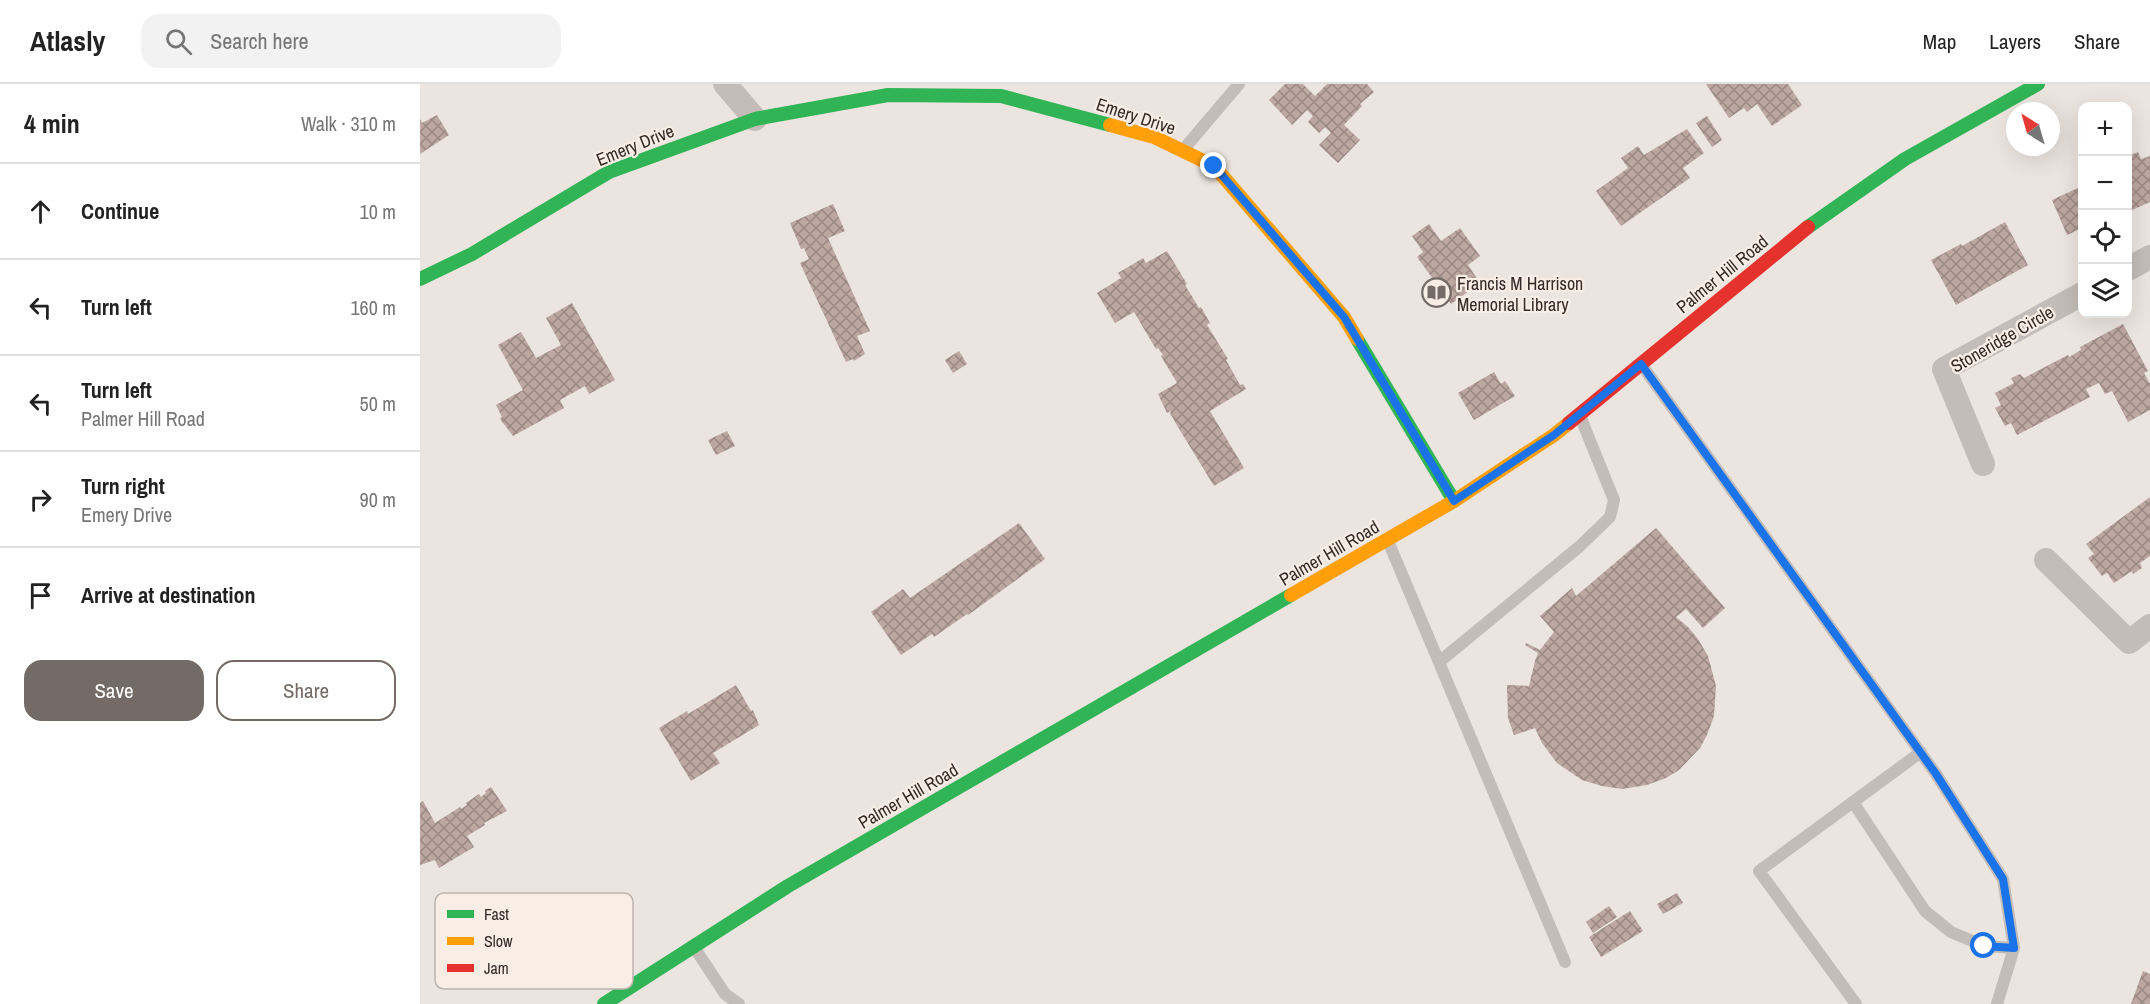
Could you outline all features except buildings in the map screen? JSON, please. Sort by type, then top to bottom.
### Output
[{"type":"main road","name":"Palmer Hill Road","points":[[633,985],[788,886],[1454,501],[1554,435],[1820,218],[1905,159],[2038,84]]},
{"type":"main road","name":"Emery Drive","points":[[420,279],[472,254],[609,172],[755,119],[888,95],[1001,96],[1154,137],[1214,166],[1344,317],[1454,501]]},
{"type":"main road","name":"Palmer Hill Road","points":[[604,1004],[627,989]]},
{"type":"street","points":[[724,84],[755,119]]},
{"type":"street","points":[[2132,266],[2150,257]]},
{"type":"street","name":"Stoneridge Circle","points":[[1983,464],[1944,369],[2078,296]]},
{"type":"street","points":[[2046,560],[2129,642],[2150,626]]},
{"type":"lane","points":[[1183,151],[1239,84]]},
{"type":"lane","points":[[1641,364],[1921,753],[2003,879],[2014,948],[1997,1004]]},
{"type":"lane","points":[[1439,662],[1580,546],[1610,517],[1614,500],[1579,414]]},
{"type":"lane","points":[[1387,540],[1565,962]]},
{"type":"lane","points":[[1856,1004],[1758,871],[1921,753]]},
{"type":"lane","points":[[1853,802],[1925,910],[1951,932],[1984,946],[2014,948]]},
{"type":"lane","points":[[693,946],[725,999],[739,1004]]},
{"type":"traffic: fast","points":[[1808,227],[1905,159],[2038,84]]},
{"type":"traffic: fast","points":[[420,279],[472,254],[609,172],[755,119],[888,95],[1001,96],[1110,125]]},
{"type":"traffic: fast","points":[[1357,339],[1454,501]]},
{"type":"traffic: fast","points":[[633,985],[788,886],[1291,595]]},
{"type":"traffic: fast","points":[[604,1004],[627,989]]},
{"type":"traffic: slow","points":[[1110,125],[1154,137],[1214,166],[1344,317],[1357,339]]},
{"type":"traffic: slow","points":[[1291,595],[1454,501],[1569,423]]},
{"type":"traffic: jam","points":[[1569,423],[1808,227]]},
{"type":"place","name":"Francis M Harrison Memorial Library","points":[[1436,293]]},
{"type":"route","points":[[1214,166],[1344,317],[1454,501],[1554,435],[1641,364],[1936,774],[2003,879],[2014,948],[1984,946]]}]
